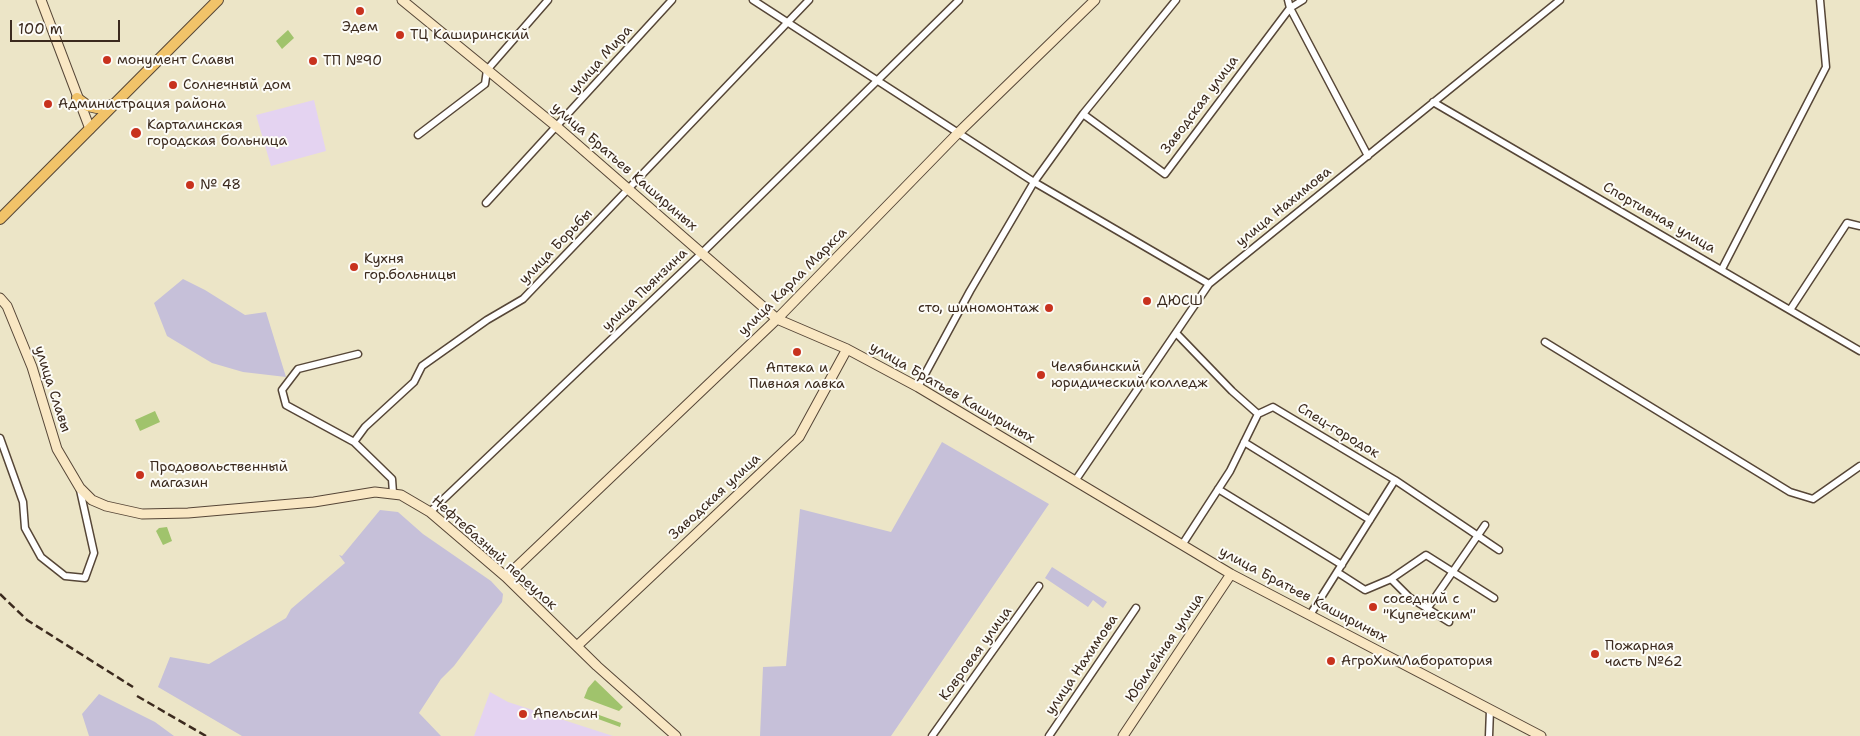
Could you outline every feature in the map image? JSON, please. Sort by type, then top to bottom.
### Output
[{"type":"main road","points":[[41,0],[90,129]]},
{"type":"main road","points":[[0,219],[218,0]]},
{"type":"main road","name":"улица Братьев Кашириных","points":[[402,0],[557,127],[777,319],[847,349],[918,387],[1231,574],[1541,736]]},
{"type":"main road","name":"улица Карла Маркса","points":[[506,577],[777,319],[958,133],[1095,0]]},
{"type":"main road","points":[[77,98],[88,106],[97,108],[115,103]]},
{"type":"main road","name":"улица Славы","points":[[0,298],[7,306],[32,366],[58,449],[80,488]]},
{"type":"main road","name":"Заводская улица","points":[[577,646],[799,438],[847,349]]},
{"type":"main road","name":"Нефтебазный переулок","points":[[80,488],[92,500],[106,506],[142,514],[188,513],[314,502],[375,492],[393,493],[417,503],[430,512],[506,577],[577,646],[676,736]]},
{"type":"main road","name":"Юбилейная улица","points":[[1123,736],[1231,574]]},
{"type":"street","points":[[418,135],[485,84],[486,70],[548,0]]},
{"type":"street","name":"улица Мира","points":[[486,203],[672,0]]},
{"type":"street","points":[[753,0],[1034,182],[1209,284]]},
{"type":"street","name":"улица Борьбы","points":[[354,442],[365,427],[414,382],[422,366],[487,320],[523,299],[809,0]]},
{"type":"street","name":"улица Пьянзина","points":[[430,512],[702,253],[960,0]]},
{"type":"street","points":[[918,387],[948,330],[1034,182],[1083,114],[1176,0]]},
{"type":"street","points":[[1288,0],[1290,8],[1368,156]]},
{"type":"street","name":"Заводская улица","points":[[1083,114],[1165,174],[1290,8],[1303,0]]},
{"type":"street","name":"улица Нахимова","points":[[1075,481],[1209,284],[1560,0]]},
{"type":"street","name":"Спортивная улица","points":[[1433,102],[1722,269],[1826,67],[1820,0]]},
{"type":"street","points":[[1790,310],[1847,223],[1860,226]]},
{"type":"street","points":[[1722,269],[1860,351]]},
{"type":"street","points":[[1176,333],[1232,391],[1258,414],[1218,489],[1182,545]]},
{"type":"street","points":[[1545,342],[1790,492],[1813,499],[1860,466]]},
{"type":"street","points":[[358,354],[298,369],[282,390],[286,405],[354,442],[392,479],[393,493]]},
{"type":"street","name":"Спец-городок","points":[[1258,414],[1273,407],[1394,480],[1499,550]]},
{"type":"street","points":[[0,438],[23,502],[25,528],[41,558],[65,576],[85,578],[94,554],[80,488]]},
{"type":"street","points":[[1244,442],[1370,520]]},
{"type":"street","points":[[1310,615],[1394,480]]},
{"type":"street","points":[[1218,489],[1342,565]]},
{"type":"street","points":[[1428,609],[1485,525]]},
{"type":"street","points":[[1337,572],[1365,590],[1391,579],[1426,555],[1494,598]]},
{"type":"street","points":[[1391,579],[1409,597],[1449,622]]},
{"type":"street","name":"Ковровая улица","points":[[932,736],[1039,586]]},
{"type":"street","name":"улица Нахимова","points":[[1049,736],[1136,608]]},
{"type":"street","points":[[1489,736],[1490,710]]},
{"type":"shaded area","points":[[314,100],[326,151],[271,166],[256,115]]},
{"type":"shaded area","points":[[183,279],[205,290],[245,315],[266,312],[286,377],[243,372],[212,363],[167,336],[154,303]]},
{"type":"shaded area","points":[[942,442],[1049,504],[891,736],[760,736],[763,667],[786,666],[800,509],[891,532]]},
{"type":"shaded area","points":[[380,510],[398,512],[423,534],[491,581],[503,594],[502,602],[454,666],[441,679],[419,713],[441,736],[242,736],[158,687],[170,657],[209,664],[286,618],[291,609],[345,563],[339,555],[342,556]]},
{"type":"shaded area","points":[[1052,567],[1107,602],[1103,608],[1093,600],[1088,607],[1045,578]]},
{"type":"shaded area","points":[[490,692],[508,702],[613,736],[474,736]]},
{"type":"shaded area","points":[[99,694],[155,722],[174,736],[89,736],[82,714]]},
{"type":"green space","points":[[288,30],[294,38],[282,49],[276,41]]},
{"type":"green space","points":[[155,411],[160,422],[140,431],[135,420]]},
{"type":"green space","points":[[167,527],[172,541],[163,545],[156,531],[159,528]]},
{"type":"green space","points":[[595,680],[623,707],[619,711],[584,698],[588,688]]},
{"type":"green space","points":[[591,712],[621,723],[620,727],[590,716]]},
{"type":"railway","points":[[0,594],[27,620],[133,687]]},
{"type":"railway","points":[[137,696],[206,736]]},
{"type":"place","name":"Эдем","points":[[360,11]]},
{"type":"place","name":"ТЦ Каширинский","points":[[400,35]]},
{"type":"place","name":"монумент Славы","points":[[107,60]]},
{"type":"place","name":"ТП №90","points":[[313,61]]},
{"type":"place","name":"Солнечный дом","points":[[173,85]]},
{"type":"place","name":"Администрация района","points":[[48,104]]},
{"type":"place","name":"Карталинская городская больница","points":[[136,133]]},
{"type":"place","name":"№ 48","points":[[190,185]]},
{"type":"place","name":"Кухня гор.больницы","points":[[354,267]]},
{"type":"place","name":"ДЮСШ","points":[[1147,301]]},
{"type":"place","name":"сто, шиномонтаж","points":[[1049,308]]},
{"type":"place","name":"Аптека и Пивная лавка","points":[[797,352]]},
{"type":"place","name":"Челябинский юридический колледж","points":[[1041,375]]},
{"type":"place","name":"Продовольственный магазин","points":[[140,475]]},
{"type":"place","name":"соседний с \"Купеческим\"","points":[[1373,607]]},
{"type":"place","name":"Пожарная часть №62","points":[[1595,654]]},
{"type":"place","name":"АгроХимЛаборатория","points":[[1331,661]]},
{"type":"place","name":"Апельсин","points":[[523,714]]}]
